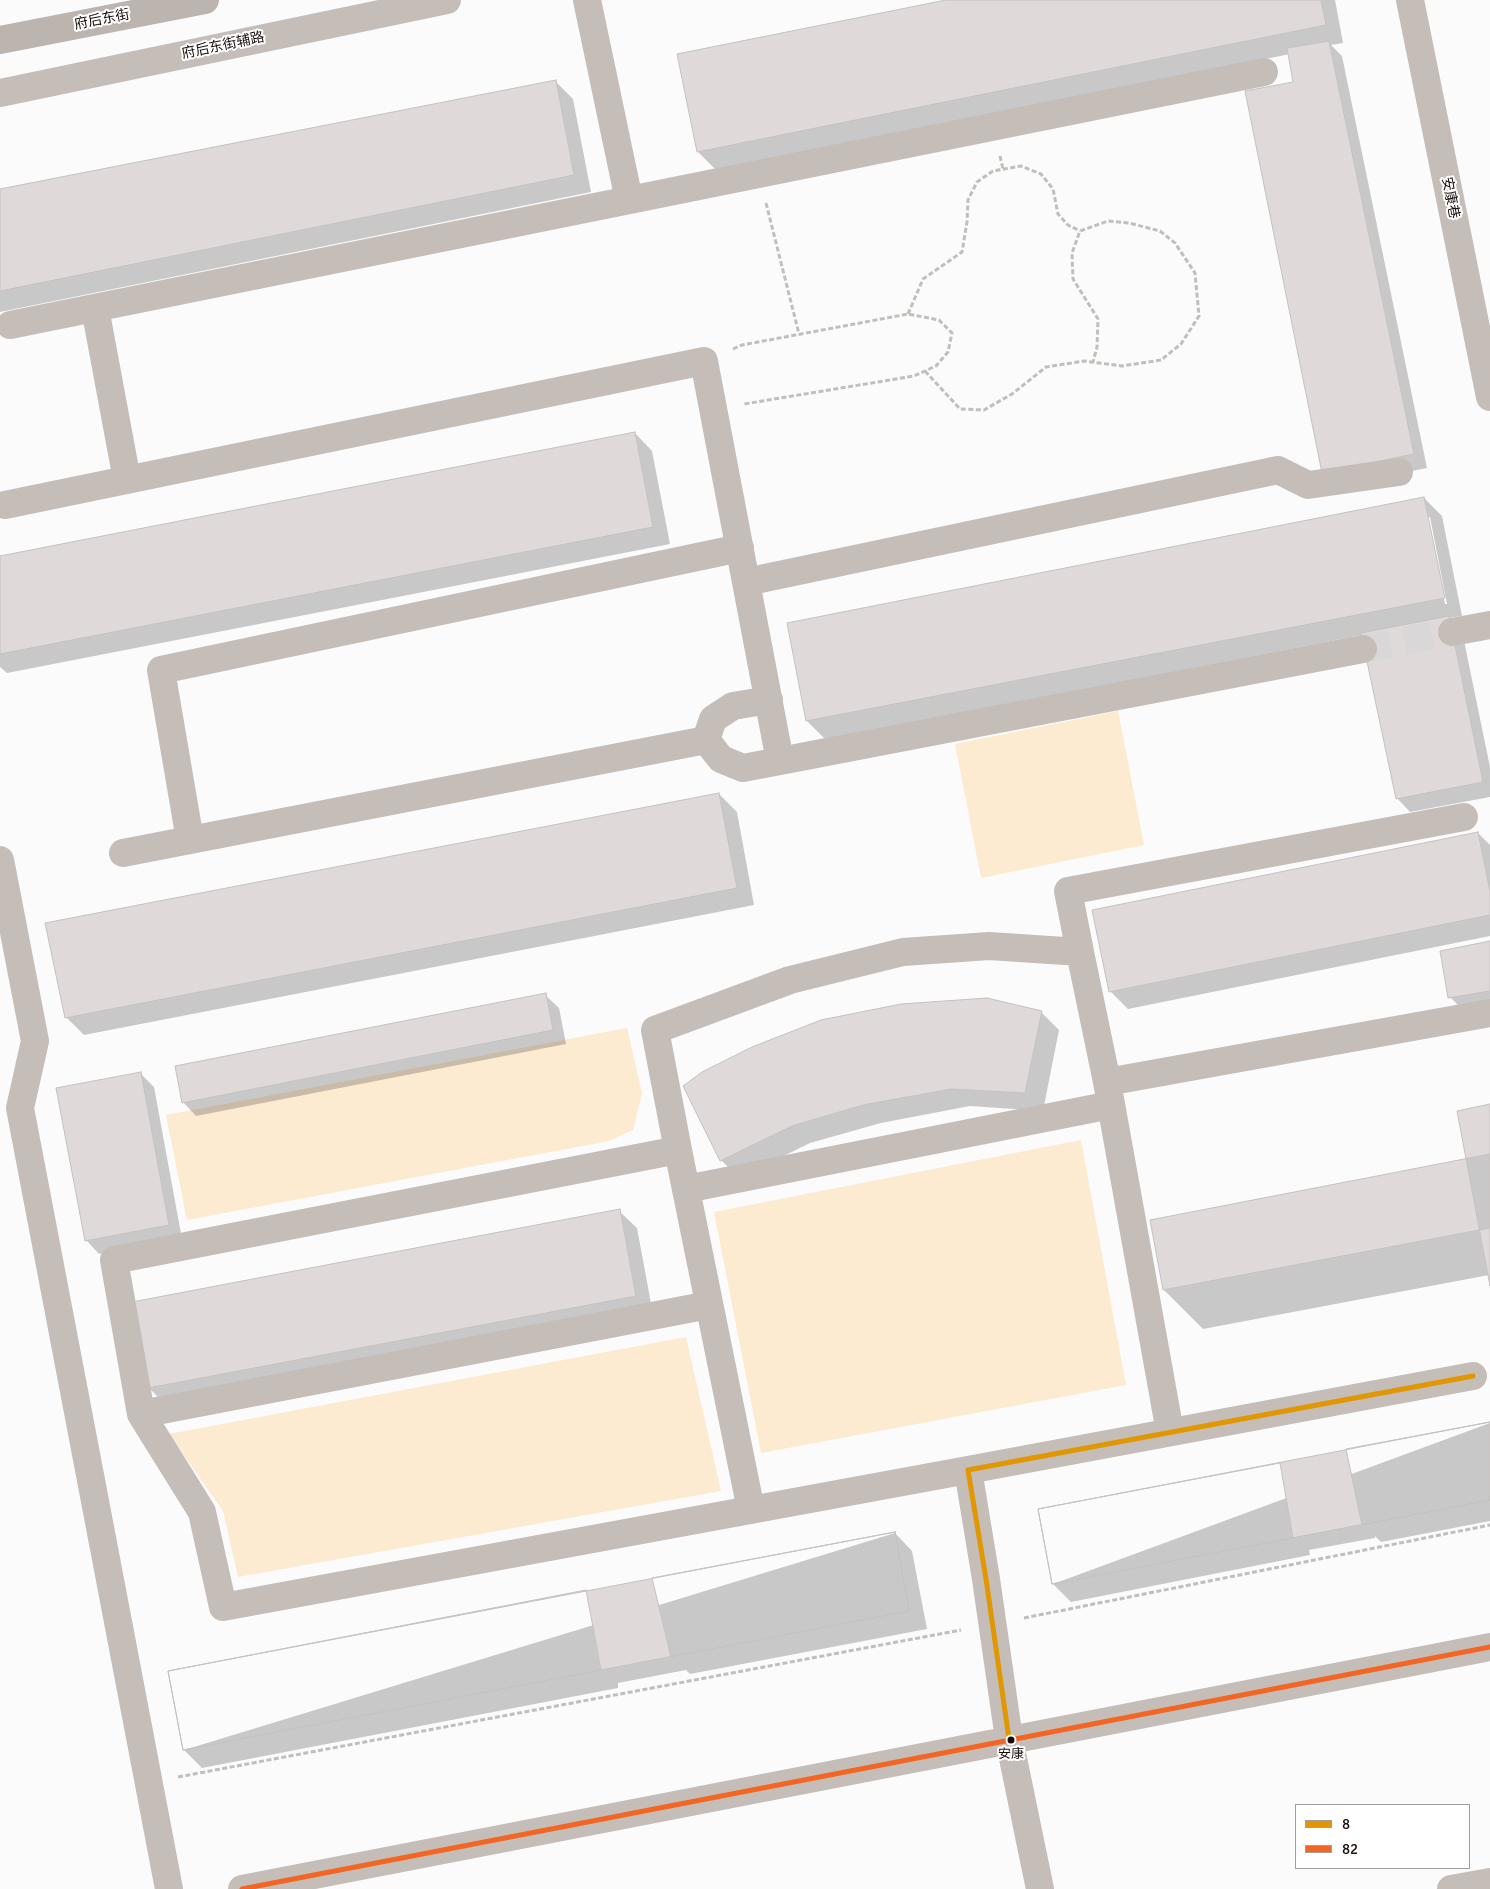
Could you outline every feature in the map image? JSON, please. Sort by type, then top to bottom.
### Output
[{"type":"main road","name":"府后东街","points":[[0,40],[205,0]]},
{"type":"street","name":"府后东街辅路","points":[[0,93],[447,0]]},
{"type":"street","points":[[587,0],[629,200]]},
{"type":"street","name":"安康巷","points":[[1410,0],[1489,383]]},
{"type":"street","points":[[10,325],[1264,72]]},
{"type":"street","points":[[95,308],[127,480]]},
{"type":"street","points":[[5,505],[704,361],[780,761]]},
{"type":"street","points":[[746,582],[1278,470],[1308,485],[1399,472]]},
{"type":"street","points":[[190,840],[161,670],[740,548]]},
{"type":"street","points":[[1452,632],[1490,625]]},
{"type":"street","points":[[706,740],[720,759],[743,768],[1363,649]]},
{"type":"street","points":[[706,740],[712,719],[719,714],[733,706],[769,700]]},
{"type":"street","points":[[123,853],[706,740]]},
{"type":"street","points":[[1170,1432],[1109,1094],[1068,891],[1464,817]]},
{"type":"street","points":[[0,860],[36,1041],[20,1108],[169,1889]]},
{"type":"street","points":[[750,1510],[655,1030],[790,980],[903,952],[989,946],[1080,952]]},
{"type":"street","points":[[686,1189],[1109,1094],[1490,1013]]},
{"type":"street","points":[[678,1150],[114,1260],[141,1414],[202,1512],[223,1607],[1473,1376]]},
{"type":"street","points":[[141,1414],[709,1305]]},
{"type":"street","points":[[968,1470],[993,1624],[1008,1739],[1040,1889]]},
{"type":"street","points":[[242,1889],[1490,1647]]},
{"type":"street","points":[[1451,1889],[1490,1882]]},
{"type":"path","points":[[908,314],[923,278],[962,252],[967,222],[968,200],[977,182],[993,171],[1021,166],[1041,174],[1052,190],[1058,214],[1068,225],[1080,231],[1108,221],[1129,223],[1160,231],[1175,243],[1195,273],[1199,316],[1181,344],[1161,360],[1122,366],[1084,361],[1046,366],[1012,394],[984,410],[960,409],[925,371]]},
{"type":"path","points":[[759,174],[799,334]]},
{"type":"path","points":[[1080,231],[1072,253],[1073,279],[1098,319],[1097,347],[1093,362]]},
{"type":"path","points":[[704,361],[742,346],[908,314],[939,320],[952,333],[948,352],[936,366],[914,376],[713,408]]},
{"type":"path","points":[[148,1782],[993,1624],[1490,1525]]},
{"type":"shaded area","points":[[1118,711],[1144,845],[981,878],[955,744]]},
{"type":"shaded area","points":[[627,1028],[642,1093],[633,1130],[609,1141],[187,1220],[166,1115]]},
{"type":"shaded area","points":[[1081,1140],[1126,1385],[761,1453],[714,1212]]},
{"type":"shaded area","points":[[686,1337],[721,1491],[238,1577],[223,1511],[169,1434]]},
{"type":"building","points":[[946,0],[1321,0],[1326,25],[697,152],[677,54]]},
{"type":"building","points":[[1329,41],[1414,454],[1322,473],[1245,91],[1293,82],[1287,48]]},
{"type":"building","points":[[556,80],[574,175],[0,291],[0,189]]},
{"type":"building","points":[[635,432],[653,527],[0,654],[0,556]]},
{"type":"building","points":[[1424,497],[1445,598],[806,721],[787,623]]},
{"type":"building","points":[[1449,616],[1483,782],[1396,799],[1361,633]]},
{"type":"building","points":[[719,793],[737,888],[65,1018],[45,923]]},
{"type":"building","points":[[1478,832],[1490,891],[1490,915],[1109,992],[1092,910]]},
{"type":"building","points":[[1490,941],[1490,991],[1448,998],[1440,951]]},
{"type":"building","points":[[546,993],[553,1030],[182,1103],[175,1066]]},
{"type":"building","points":[[987,998],[1042,1011],[1025,1093],[951,1089],[863,1105],[792,1126],[720,1161],[683,1086],[702,1072],[752,1047],[821,1020],[901,1004]]},
{"type":"building","points":[[141,1072],[169,1225],[85,1241],[56,1088]]},
{"type":"building","points":[[1490,1104],[1490,1286],[1457,1111]]},
{"type":"building","points":[[1490,1154],[1490,1228],[1163,1290],[1150,1220]]},
{"type":"building","points":[[620,1209],[636,1296],[148,1388],[132,1302]]},
{"type":"building","points":[[1490,1422],[1490,1500],[1052,1584],[1038,1509]]},
{"type":"building","points":[[1490,1422],[1490,1500],[1362,1525],[1346,1449]]},
{"type":"building","points":[[1280,1463],[1293,1538],[1052,1584],[1038,1509]]},
{"type":"building","points":[[895,1532],[909,1611],[183,1750],[168,1671]]},
{"type":"building","points":[[895,1532],[909,1611],[671,1657],[652,1578]]},
{"type":"building","points":[[586,1590],[601,1670],[183,1750],[168,1671]]},
{"type":"tunnel","points":[[1363,649],[1452,632]]},
{"type":"transit line","name":"8","points":[[1009,1739],[968,1470],[1473,1376]]},
{"type":"transit line","name":"82","points":[[242,1889],[1490,1647]]},
{"type":"place","name":"安康","points":[[1011,1740]]}]
